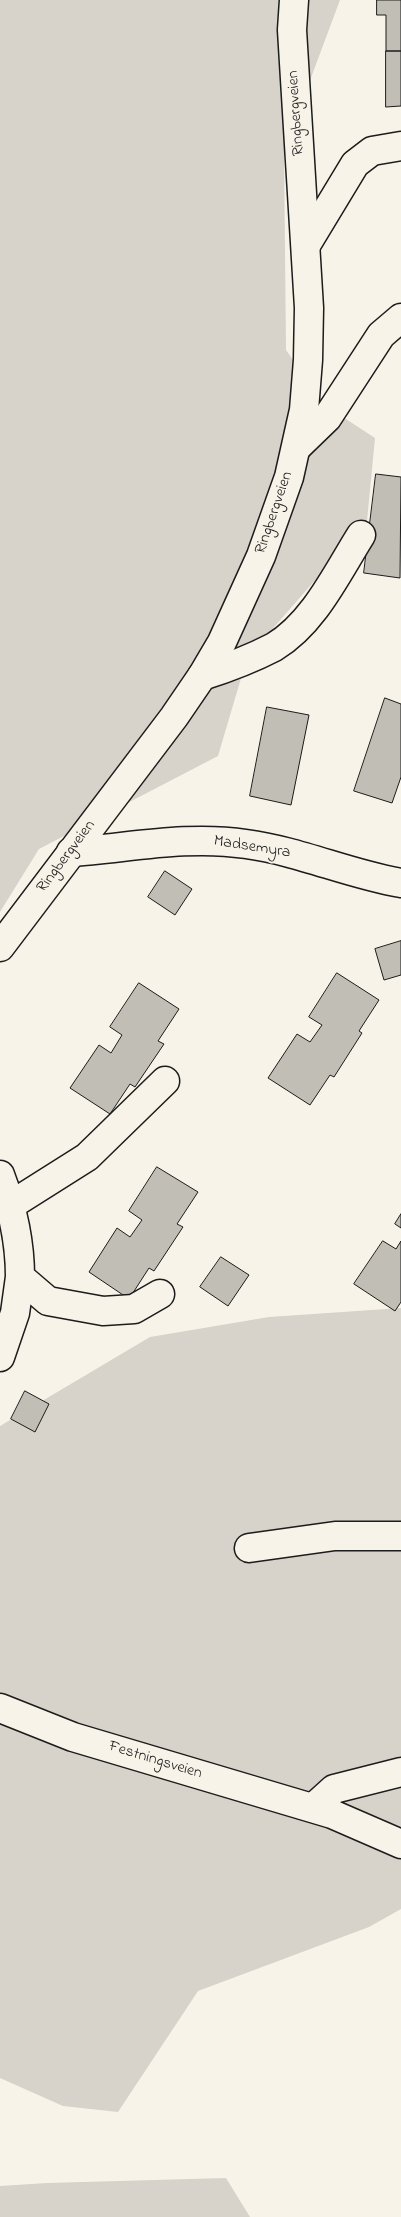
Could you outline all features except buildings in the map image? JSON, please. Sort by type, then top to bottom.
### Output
[{"type":"main road","name":"Ringbergveien","points":[[0,948],[174,717],[202,676],[222,642],[261,556],[297,447],[304,410],[308,360],[306,245],[292,30],[294,0]]},
{"type":"main road","points":[[306,245],[355,164],[372,151],[401,146]]},
{"type":"main road","points":[[297,447],[327,418],[382,335],[401,318]]},
{"type":"main road","points":[[202,676],[236,665],[275,646],[302,623],[322,596],[361,535]]},
{"type":"main road","name":"Madsemyra","points":[[71,852],[200,840],[246,844],[308,857],[401,883]]},
{"type":"main road","points":[[11,1204],[87,1157],[165,1081]]},
{"type":"main road","points":[[0,1175],[11,1204],[20,1250],[20,1277],[15,1313],[0,1357]]},
{"type":"main road","points":[[20,1277],[48,1301],[103,1311],[134,1309],[160,1294]]},
{"type":"main road","points":[[249,1548],[335,1536],[401,1536]]},
{"type":"main road","name":"Festningsveien","points":[[0,1708],[73,1737],[313,1808],[370,1829],[401,1844]]},
{"type":"main road","points":[[313,1808],[334,1789],[401,1772]]},
{"type":"shaded area","points":[[0,0],[340,0],[284,150],[286,350],[326,406],[375,438],[367,521],[247,658],[218,756],[39,849],[0,912]]},
{"type":"shaded area","points":[[401,1308],[401,1909],[369,1927],[198,1991],[118,2112],[63,2106],[0,2078],[0,1426],[150,1337],[269,1317]]},
{"type":"shaded area","points":[[226,2178],[250,2217],[0,2217],[0,2186]]}]
